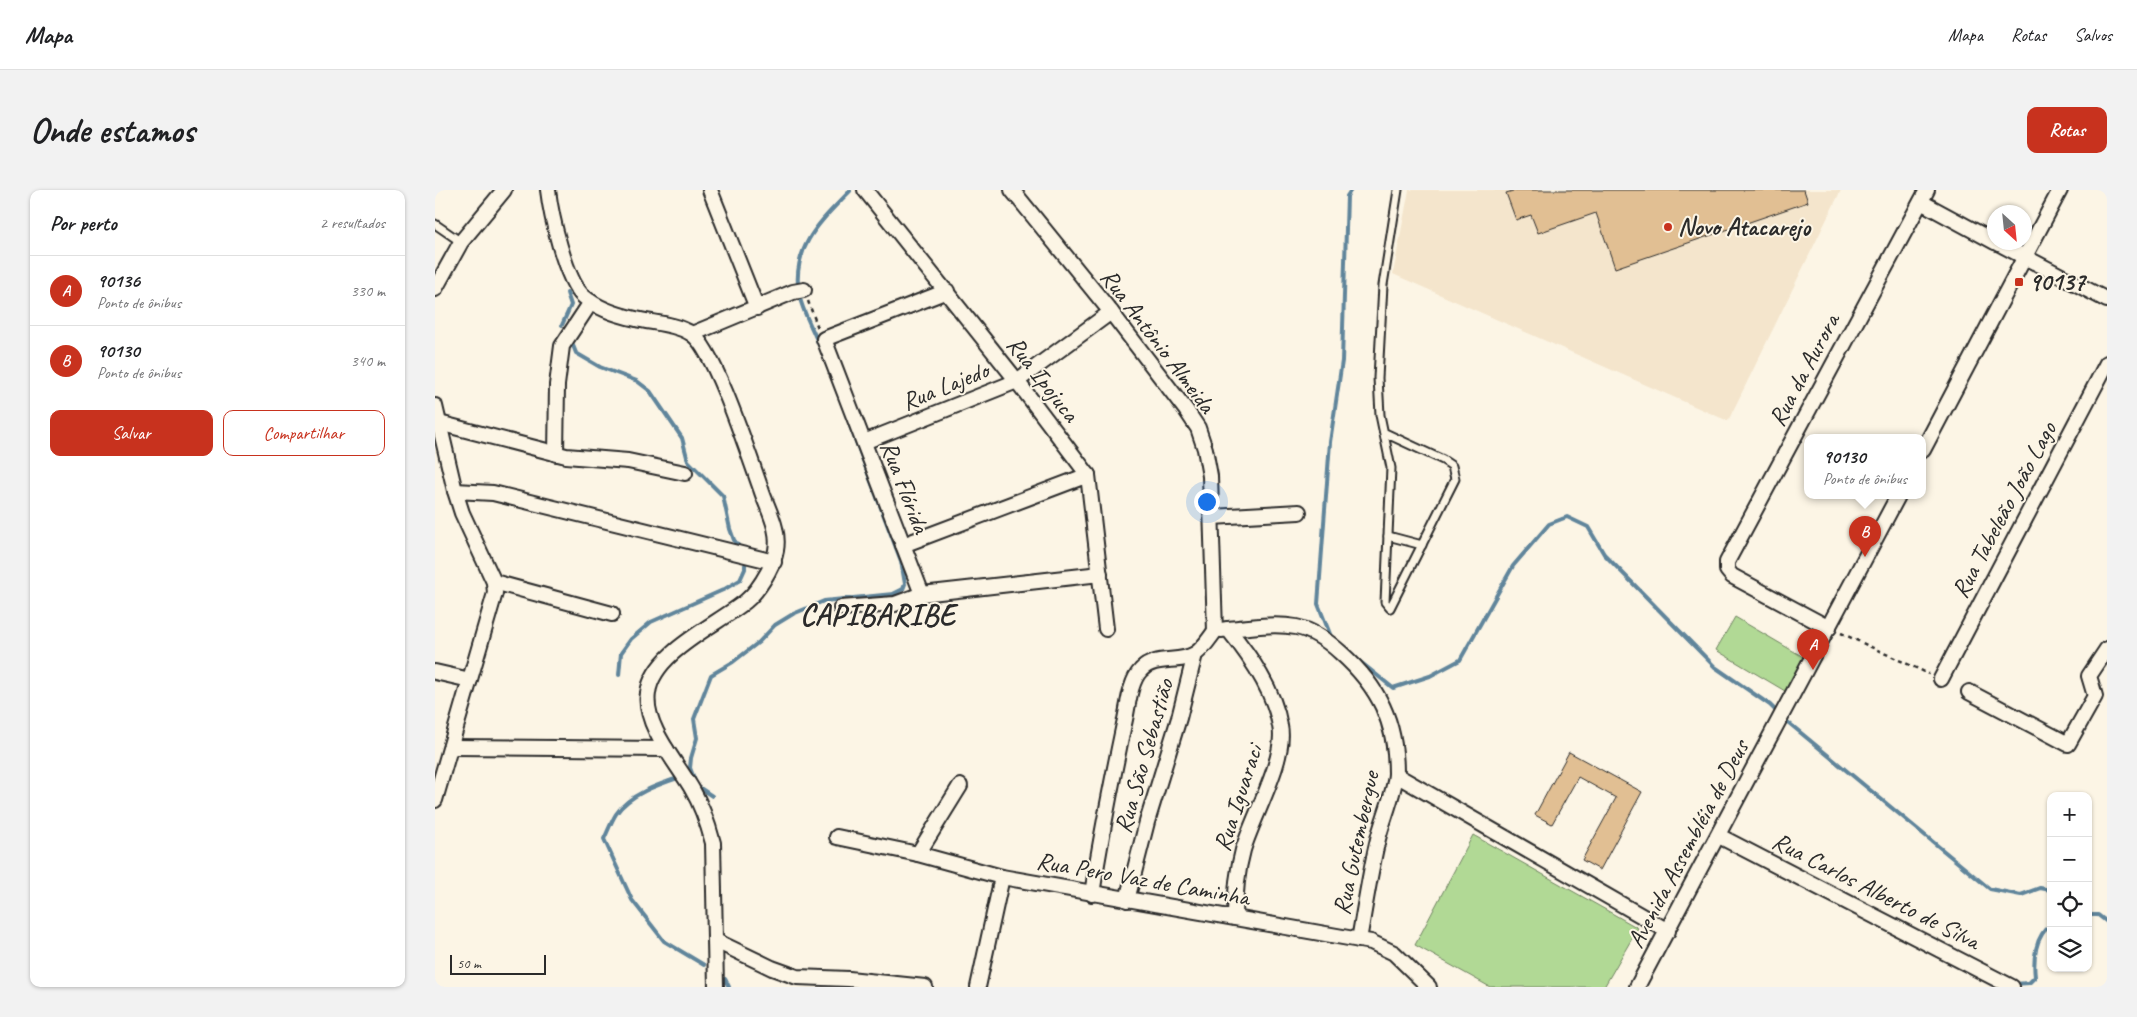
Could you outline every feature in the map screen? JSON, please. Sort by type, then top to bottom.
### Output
[{"type":"street","points":[[435,289],[461,242],[504,190]]},
{"type":"street","points":[[548,190],[561,248],[570,273],[581,294],[591,302],[619,316],[677,328],[692,334],[707,352],[715,368],[775,528],[778,545],[774,562],[761,585],[748,600],[678,648],[657,670],[647,692],[650,714],[666,750],[689,783],[708,823],[715,862],[716,987]]},
{"type":"street","points":[[710,190],[757,308]]},
{"type":"street","name":"Rua Ipojuca","points":[[865,190],[947,291],[1088,475]]},
{"type":"street","name":"Rua Antônio Almeida","points":[[1012,190],[1111,312],[1198,428],[1205,449],[1209,476],[1221,630]]},
{"type":"street","points":[[1926,444],[2060,190]]},
{"type":"street","points":[[1924,196],[1987,237]]},
{"type":"street","name":"Rua da Aurora","points":[[1829,628],[1729,572],[1727,562],[1924,196]]},
{"type":"street","points":[[2010,250],[2107,300]]},
{"type":"street","points":[[692,334],[799,291]]},
{"type":"street","points":[[824,339],[947,291]]},
{"type":"street","points":[[556,454],[557,385],[562,346],[591,302]]},
{"type":"street","name":"Rua Lajedo","points":[[864,442],[1017,381],[1111,312]]},
{"type":"street","name":"Rua Flórida","points":[[824,339],[922,594]]},
{"type":"street","name":"Rua Tabeleão João Lago","points":[[1941,679],[2107,363]]},
{"type":"street","points":[[435,406],[462,513],[494,582],[492,604],[435,800]]},
{"type":"street","points":[[439,423],[556,454],[628,461],[685,473]]},
{"type":"street","points":[[903,545],[1088,475],[1106,629]]},
{"type":"street","points":[[455,491],[493,493],[774,562]]},
{"type":"street","points":[[1829,628],[1896,499]]},
{"type":"street","points":[[1212,517],[1299,512]]},
{"type":"street","points":[[841,608],[895,604],[922,594],[1099,574]]},
{"type":"street","points":[[494,582],[612,614]]},
{"type":"street","name":"Rua Gutembergue","points":[[1221,630],[1273,626],[1297,627],[1306,630],[1335,648],[1365,676],[1380,698],[1391,729],[1396,775],[1378,839],[1359,940]]},
{"type":"street","name":"Avenida Assembléia de Deus","points":[[1637,987],[1719,836],[1777,722],[1829,628]]},
{"type":"street","points":[[1092,894],[1113,774],[1137,675],[1151,663],[1186,658],[1195,654],[1221,630]]},
{"type":"street","name":"Rua Iguaraci","points":[[1221,630],[1251,661],[1262,679],[1276,711],[1281,734],[1277,758],[1241,857],[1236,888],[1235,918]]},
{"type":"street","points":[[1969,692],[2068,744],[2095,696],[2089,676],[2107,649]]},
{"type":"street","name":"Rua São Sebastião","points":[[1127,900],[1147,822],[1179,718],[1195,654]]},
{"type":"street","points":[[435,672],[470,680]]},
{"type":"street","points":[[451,747],[666,750]]},
{"type":"street","points":[[1396,775],[1668,931]]},
{"type":"street","points":[[918,854],[960,786]]},
{"type":"street","name":"Rua Carlos Alberto de Silva","points":[[1719,836],[2012,987]]},
{"type":"street","name":"Rua Pero Vaz de Caminha","points":[[837,837],[918,854],[1002,877],[1379,944],[1390,950],[1429,987]]},
{"type":"street","points":[[978,987],[1002,877]]},
{"type":"street","points":[[716,941],[772,968],[797,977],[849,979],[925,987]]},
{"type":"lane","points":[[1385,433],[1443,460],[1451,466],[1455,473],[1455,479],[1390,608],[1385,602],[1391,468],[1380,415],[1378,378],[1382,294],[1399,190]]},
{"type":"lane","points":[[435,235],[436,225],[461,242]]},
{"type":"lane","points":[[1388,536],[1422,545]]},
{"type":"path","points":[[799,291],[824,339]]},
{"type":"path","points":[[1829,628],[1941,679]]},
{"type":"shaded area","points":[[1409,190],[1841,190],[1728,421],[1393,274]]},
{"type":"green space","points":[[1735,617],[1805,658],[1785,691],[1716,650]]},
{"type":"green space","points":[[1473,835],[1638,928],[1604,987],[1490,987],[1415,945]]},
{"type":"building","name":"Novo Atacarejo","points":[[1516,190],[1804,190],[1808,202],[1615,268],[1596,213],[1538,233],[1531,215],[1516,220],[1506,193]]},
{"type":"building","points":[[1569,752],[1642,792],[1600,870],[1582,860],[1616,798],[1578,777],[1552,824],[1535,815]]},
{"type":"waterway","points":[[1332,639],[1318,604],[1330,442],[1342,361],[1347,196],[1351,190]]},
{"type":"waterway","points":[[819,345],[800,300],[798,277],[800,262],[804,249],[819,224],[850,191]]},
{"type":"waterway","points":[[562,325],[571,305],[567,293]]},
{"type":"waterway","points":[[572,343],[576,353],[600,367],[637,381],[650,391],[682,438],[688,461],[723,496],[730,529],[734,540],[741,549]]},
{"type":"waterway","points":[[712,796],[697,786],[690,768],[697,738],[694,719],[711,675],[733,662],[759,642],[775,625],[793,614],[824,601],[893,594],[903,589],[905,584],[901,561],[850,426]]},
{"type":"waterway","points":[[1353,656],[1393,688],[1430,676],[1460,660],[1513,566],[1549,524],[1567,517],[1588,527],[1604,554],[1715,667],[1770,705],[1779,714]]},
{"type":"waterway","points":[[619,675],[621,653],[631,639],[651,622],[723,590],[740,580],[745,565]]},
{"type":"waterway","points":[[1784,719],[1990,889],[2021,895],[2040,888],[2047,889]]},
{"type":"waterway","points":[[681,777],[645,791],[629,801],[616,814],[604,839],[632,900],[664,941],[704,965]]},
{"type":"waterway","points":[[2092,915],[2098,915],[2107,922]]},
{"type":"waterway","points":[[2014,984],[2029,983],[2035,977],[2036,948],[2041,935],[2048,927]]},
{"type":"waterway","points":[[725,979],[729,987]]},
{"type":"place","name":"Novo Atacarejo","points":[[1668,227]]},
{"type":"place","name":"90137","points":[[2019,282]]},
{"type":"place","name":"90130","points":[[1865,557]]},
{"type":"place","name":"90136","points":[[1813,670]]},
{"type":"district","name":"CAPIBARIBE","points":[[878,615]]}]
